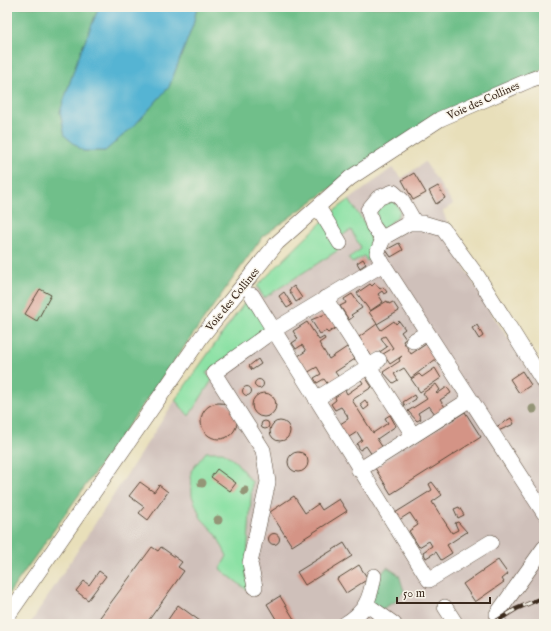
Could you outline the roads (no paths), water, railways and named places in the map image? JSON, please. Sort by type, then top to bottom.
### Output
[{"type":"street","name":"Voie des Collines","points":[[7,617],[202,336],[277,243],[350,178],[440,119],[544,75]]},
{"type":"street","points":[[383,240],[372,226],[368,210],[378,198],[393,192],[402,200],[415,223]]},
{"type":"street","points":[[318,207],[340,243]]},
{"type":"street","points":[[543,381],[461,252],[443,230],[424,223],[409,223],[384,237],[377,253],[383,264],[469,400],[544,513]]},
{"type":"street","points":[[255,587],[250,563],[268,482],[262,450],[214,373],[274,330],[383,264]]},
{"type":"street","points":[[252,295],[359,470],[429,580],[490,542]]},
{"type":"street","points":[[325,298],[374,363],[413,435]]},
{"type":"street","points":[[413,341],[427,333]]},
{"type":"street","points":[[316,398],[374,363]]},
{"type":"street","points":[[359,470],[469,400]]},
{"type":"street","points":[[499,624],[497,614],[544,548]]},
{"type":"street","points":[[345,624],[358,616],[366,604],[374,576]]},
{"type":"street","points":[[366,604],[394,624]]},
{"type":"street","points":[[445,607],[456,624]]},
{"type":"street","points":[[7,620],[10,624]]},
{"type":"water","points":[[99,7],[197,7],[193,25],[169,87],[135,125],[105,151],[83,151],[65,136],[60,112],[77,61]]},
{"type":"railway","points":[[492,624],[516,609],[544,597]]}]
